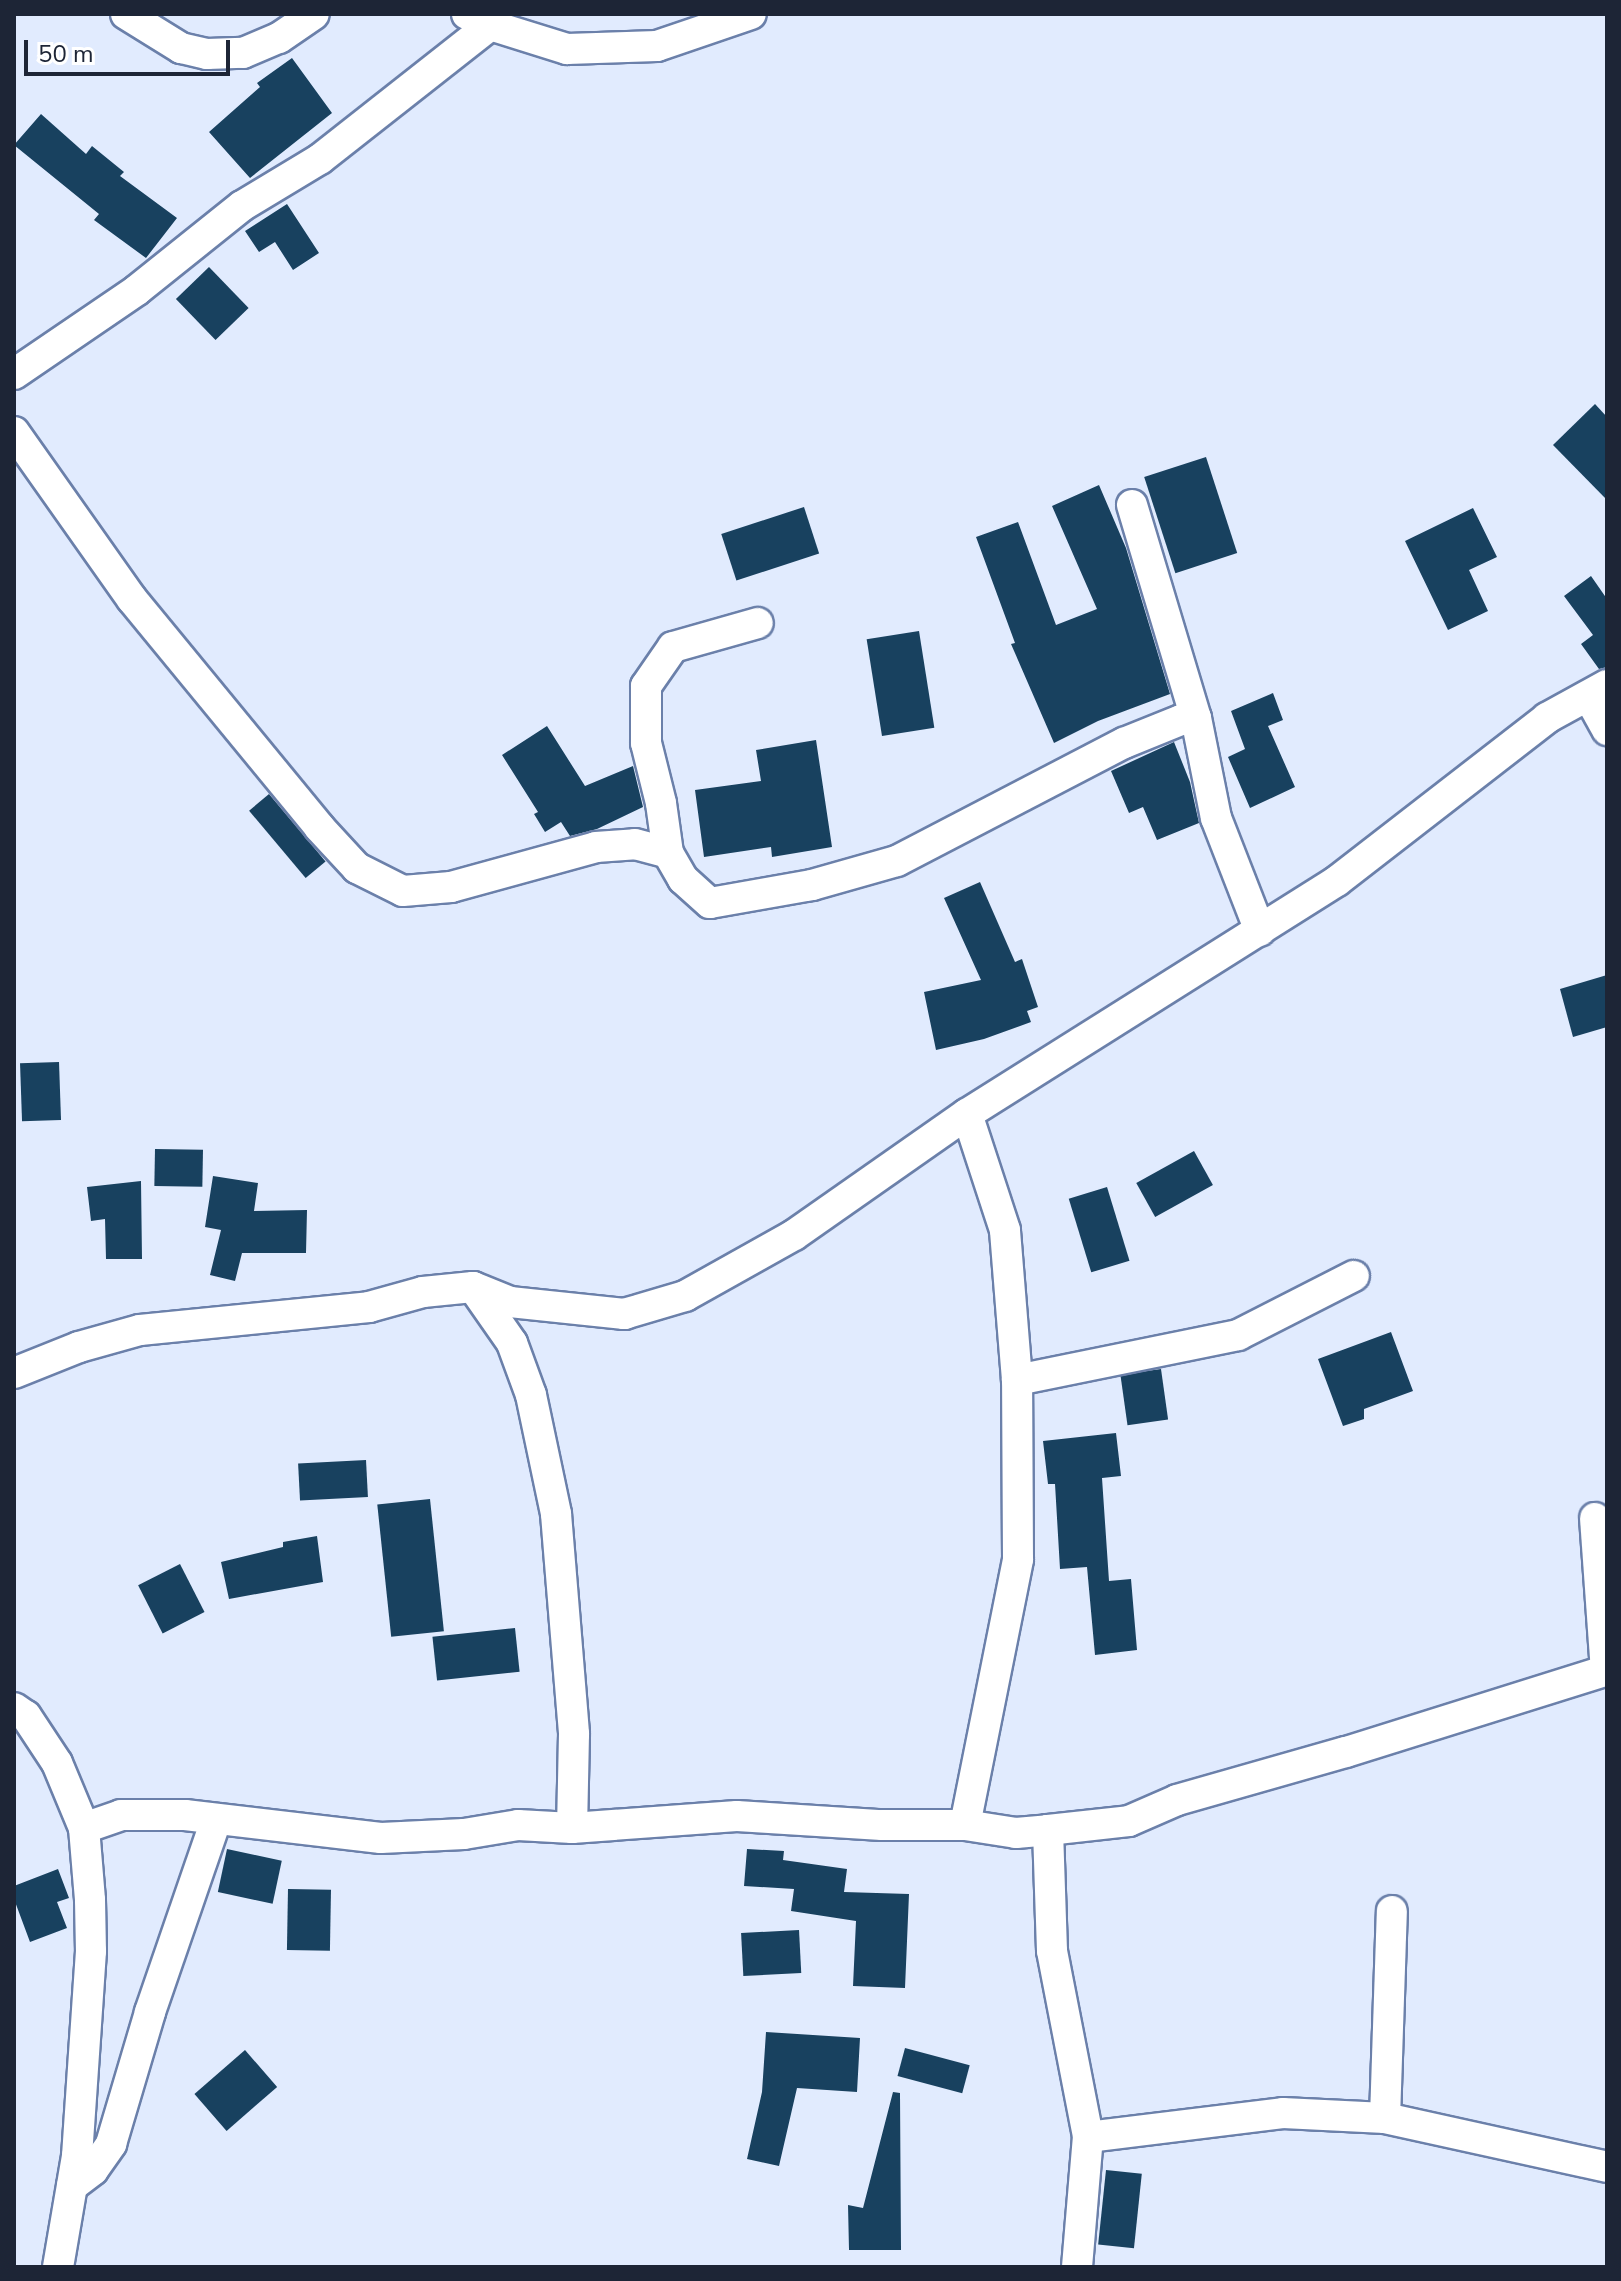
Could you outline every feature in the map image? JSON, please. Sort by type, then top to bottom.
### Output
[{"type":"street","points":[[126,14],[181,48],[207,54],[243,53],[279,38],[314,14]]},
{"type":"street","points":[[14,374],[137,290],[242,206],[320,159],[478,20],[567,49],[657,46],[751,14]]},
{"type":"street","points":[[14,432],[132,599],[319,827],[357,868],[403,891],[451,887],[596,847],[635,844],[668,853]]},
{"type":"street","points":[[1132,505],[1196,718],[1216,818],[1260,931]]},
{"type":"street","points":[[758,623],[673,647],[646,686],[646,743],[668,853],[683,879],[710,903],[812,885],[897,861],[1124,743],[1181,720],[1196,718]]},
{"type":"street","points":[[14,1373],[79,1347],[140,1330],[369,1307],[423,1292],[473,1287],[510,1302],[624,1314],[685,1296],[794,1235],[967,1114],[1337,881],[1547,718],[1598,691],[1607,730]]},
{"type":"street","points":[[965,1825],[1018,1559],[1017,1380],[1005,1230],[967,1114]]},
{"type":"street","points":[[1017,1380],[1238,1335],[1354,1276]]},
{"type":"street","points":[[473,1287],[512,1343],[526,1382],[556,1514],[574,1734],[572,1828]]},
{"type":"street","points":[[84,1828],[121,1815],[185,1815],[381,1838],[464,1834],[518,1825],[572,1828],[737,1816],[882,1825],[965,1825],[1016,1833],[1129,1821],[1177,1800],[1346,1752],[1606,1670],[1595,1518]]},
{"type":"street","points":[[14,1708],[26,1716],[57,1763],[84,1828],[91,1951],[72,2186],[58,2267]]},
{"type":"street","points":[[72,2186],[93,2170],[111,2144],[150,2012],[216,1820]]},
{"type":"street","points":[[1048,1830],[1052,1951],[1088,2137],[1077,2267]]},
{"type":"street","points":[[1385,2118],[1392,1911]]},
{"type":"street","points":[[1088,2137],[1283,2113],[1385,2118],[1607,2167]]},
{"type":"building","points":[[292,58],[332,113],[250,178],[209,132],[260,87],[257,83]]},
{"type":"building","points":[[41,114],[86,154],[92,146],[124,172],[120,176],[177,218],[146,258],[94,220],[99,214],[14,145]]},
{"type":"building","points":[[287,204],[319,253],[293,270],[275,242],[259,252],[245,231]]},
{"type":"building","points":[[209,267],[249,308],[216,340],[176,299]]},
{"type":"building","points":[[1595,404],[1607,417],[1607,500],[1553,445]]},
{"type":"building","points":[[1206,457],[1237,553],[1175,573],[1144,477]]},
{"type":"building","points":[[1099,485],[1126,548],[1170,694],[1098,721],[1054,743],[1011,644],[1015,643],[976,537],[1018,522],[1056,625],[1097,609],[1052,506]]},
{"type":"building","points":[[804,507],[819,554],[736,580],[721,534]]},
{"type":"building","points":[[1473,508],[1497,557],[1469,570],[1488,611],[1448,630],[1405,541]]},
{"type":"building","points":[[1591,576],[1607,599],[1607,667],[1599,669],[1581,644],[1593,635],[1564,596]]},
{"type":"building","points":[[919,631],[934,728],[882,736],[867,639]]},
{"type":"building","points":[[1273,693],[1283,720],[1268,726],[1295,787],[1250,808],[1228,757],[1245,749],[1231,711]]},
{"type":"building","points":[[547,726],[585,786],[633,766],[643,807],[597,829],[570,836],[561,822],[545,832],[534,814],[538,812],[502,755]]},
{"type":"building","points":[[816,740],[832,847],[772,857],[771,847],[704,857],[695,790],[761,781],[756,750]]},
{"type":"building","points":[[1174,742],[1190,782],[1199,823],[1157,840],[1143,807],[1129,813],[1111,771]]},
{"type":"building","points":[[269,794],[326,861],[306,878],[249,811]]},
{"type":"building","points":[[980,882],[1015,962],[1022,959],[1038,1007],[1027,1011],[1031,1022],[984,1039],[936,1050],[924,992],[981,980],[944,898]]},
{"type":"building","points":[[1607,975],[1607,1027],[1573,1037],[1560,989]]},
{"type":"building","points":[[59,1062],[61,1120],[22,1121],[20,1063]]},
{"type":"building","points":[[155,1149],[203,1150],[202,1187],[154,1186]]},
{"type":"building","points":[[1194,1151],[1213,1185],[1155,1217],[1136,1183]]},
{"type":"building","points":[[213,1176],[258,1183],[254,1211],[307,1210],[306,1253],[242,1253],[235,1281],[210,1275],[221,1230],[205,1227]]},
{"type":"building","points":[[141,1181],[142,1259],[106,1259],[105,1219],[91,1221],[87,1187]]},
{"type":"building","points":[[1107,1187],[1130,1261],[1091,1272],[1069,1199]]},
{"type":"building","points":[[1391,1332],[1413,1391],[1364,1409],[1364,1419],[1343,1426],[1318,1359]]},
{"type":"building","points":[[1161,1369],[1168,1420],[1127,1425],[1120,1375]]},
{"type":"building","points":[[1116,1433],[1121,1476],[1102,1478],[1109,1581],[1131,1579],[1137,1650],[1095,1655],[1087,1567],[1060,1569],[1055,1484],[1048,1484],[1043,1441]]},
{"type":"building","points":[[366,1460],[368,1497],[300,1501],[298,1464]]},
{"type":"building","points":[[430,1499],[444,1631],[391,1637],[377,1505]]},
{"type":"building","points":[[317,1536],[323,1582],[229,1599],[221,1562],[283,1547],[283,1542]]},
{"type":"building","points":[[180,1564],[205,1612],[163,1633],[138,1585]]},
{"type":"building","points":[[515,1628],[520,1672],[437,1680],[432,1637]]},
{"type":"building","points":[[227,1849],[282,1861],[273,1904],[218,1892]]},
{"type":"building","points":[[747,1849],[784,1851],[783,1860],[847,1869],[844,1892],[909,1894],[905,1988],[853,1986],[856,1921],[791,1911],[794,1889],[744,1886]]},
{"type":"building","points":[[58,1869],[69,1898],[57,1902],[67,1928],[30,1942],[14,1899],[14,1886]]},
{"type":"building","points":[[288,1889],[331,1890],[330,1951],[287,1950]]},
{"type":"building","points":[[799,1930],[801,1973],[743,1976],[741,1933]]},
{"type":"building","points":[[766,2032],[860,2038],[857,2092],[797,2088],[779,2166],[747,2159],[762,2092]]},
{"type":"building","points":[[905,2048],[970,2065],[962,2093],[897,2076]]},
{"type":"building","points":[[245,2050],[277,2087],[227,2131],[194,2094]]},
{"type":"building","points":[[893,2092],[900,2093],[901,2250],[849,2250],[848,2205],[863,2208]]},
{"type":"building","points":[[1106,2170],[1142,2174],[1134,2248],[1098,2245]]}]
